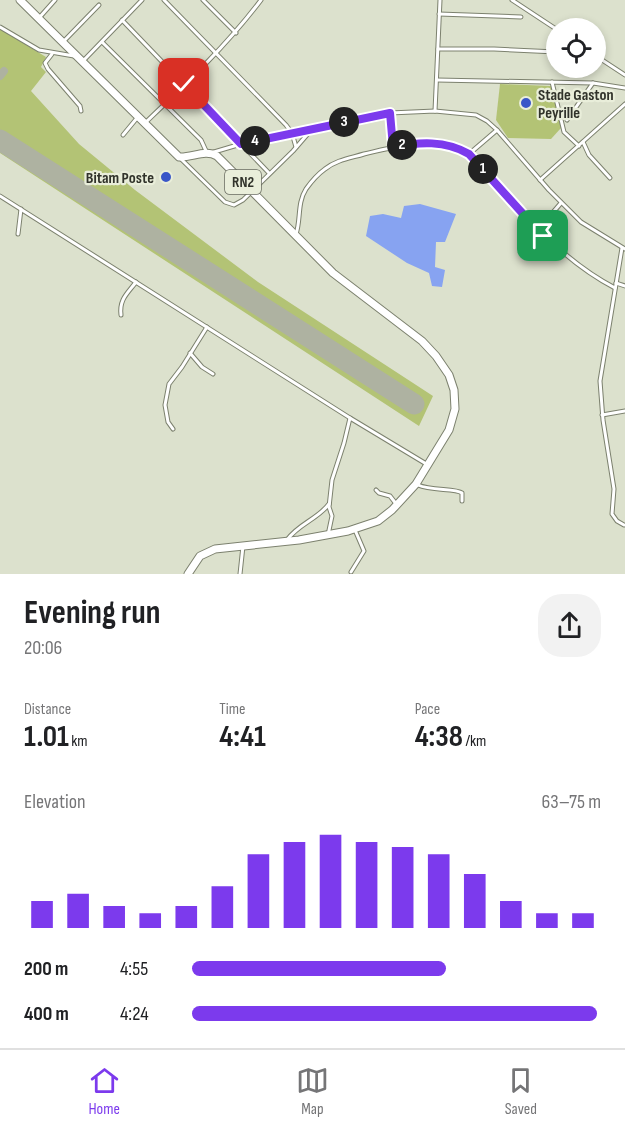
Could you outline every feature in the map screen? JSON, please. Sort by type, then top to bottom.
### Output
[{"type":"highway","points":[[20,0],[179,157]]},
{"type":"highway","name":"RN2","points":[[179,157],[210,153],[218,156],[343,281],[422,341],[436,356],[454,390],[453,421],[428,465],[416,484],[397,506],[378,521],[355,530],[206,552],[200,556],[188,574]]},
{"type":"street","points":[[39,18],[55,0]]},
{"type":"street","points":[[0,27],[39,50],[81,59],[102,42],[142,0]]},
{"type":"street","points":[[164,0],[292,133],[296,147]]},
{"type":"street","points":[[203,0],[236,33]]},
{"type":"street","points":[[145,123],[217,54],[261,0]]},
{"type":"street","points":[[435,111],[440,0]]},
{"type":"street","points":[[512,0],[546,22]]},
{"type":"street","points":[[63,42],[99,5]]},
{"type":"street","points":[[439,14],[521,17]]},
{"type":"street","points":[[122,20],[269,173]]},
{"type":"street","points":[[102,42],[201,140],[210,153],[223,148],[390,113],[435,111],[476,115],[497,130],[540,180],[581,222],[624,248],[601,371],[602,415],[614,489],[612,514],[624,525]]},
{"type":"street","points":[[438,49],[546,52]]},
{"type":"street","points":[[52,54],[45,63],[48,69],[80,106],[81,111]]},
{"type":"street","points":[[606,63],[625,75]]},
{"type":"street","points":[[437,80],[593,83],[625,87]]},
{"type":"street","points":[[552,82],[564,132],[579,146]]},
{"type":"street","points":[[567,120],[593,83]]},
{"type":"street","points":[[540,180],[625,104]]},
{"type":"street","points":[[390,113],[393,147]]},
{"type":"street","points":[[123,135],[138,116]]},
{"type":"street","points":[[179,157],[228,204],[236,205],[313,128]]},
{"type":"street","points":[[469,154],[497,130]]},
{"type":"street","points":[[584,142],[589,155],[610,178]]},
{"type":"street","points":[[296,236],[303,196],[324,169],[343,160],[393,147],[434,143],[457,148],[469,154],[537,231],[578,264],[615,288]]},
{"type":"street","points":[[0,196],[428,465]]},
{"type":"street","points":[[537,231],[561,203]]},
{"type":"street","points":[[18,234],[21,209]]},
{"type":"street","points":[[121,315],[120,306],[124,295],[136,282]]},
{"type":"street","points":[[616,283],[625,286]]},
{"type":"street","points":[[173,429],[167,419],[165,405],[171,378],[182,367],[207,327]]},
{"type":"street","points":[[190,353],[202,367],[213,374]]},
{"type":"street","points":[[602,415],[625,411]]},
{"type":"street","points":[[327,535],[332,516],[329,503],[332,480],[350,418]]},
{"type":"street","points":[[416,484],[430,489],[458,490],[462,493],[462,501]]},
{"type":"street","points":[[376,490],[390,496],[397,506]]},
{"type":"street","points":[[286,541],[293,531],[322,512],[329,503]]},
{"type":"street","points":[[351,572],[364,550],[355,530]]},
{"type":"street","points":[[240,574],[243,546]]},
{"type":"green space","points":[[0,29],[46,57],[41,67],[46,72],[31,91],[79,144],[135,190],[258,282],[433,396],[419,426],[0,153]]},
{"type":"green space","name":"Stade Gaston Peyrille","points":[[500,84],[551,86],[561,128],[551,139],[508,138],[496,120]]},
{"type":"water","points":[[420,204],[456,214],[445,242],[436,242],[435,267],[445,270],[442,287],[432,286],[429,273],[407,263],[366,236],[370,216],[383,214],[401,218],[404,206]]},
{"type":"taxiway","points":[[0,76],[4,71]]},
{"type":"runway","points":[[0,140],[414,404]]},
{"type":"place","name":"Stade Gaston Peyrille","points":[[526,103]]},
{"type":"place","name":"Bitam Poste","points":[[166,177]]},
{"type":"route","points":[[184,84],[241,144],[390,113],[393,147],[434,143],[457,148],[469,154],[543,236]]}]
